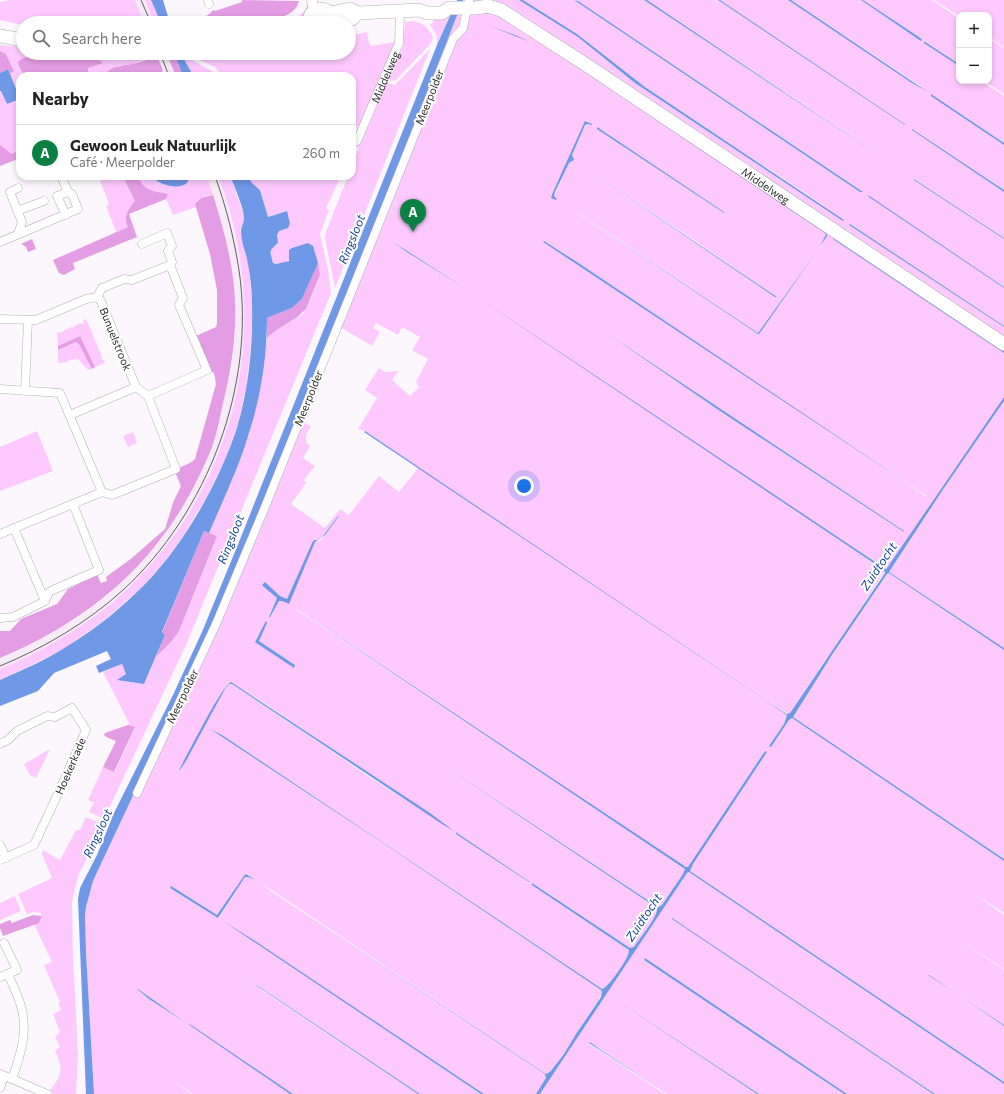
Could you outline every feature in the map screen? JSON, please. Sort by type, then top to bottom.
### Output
[{"type":"main road","points":[[317,14],[350,9],[358,13],[419,10],[427,13],[442,13],[460,6]]},
{"type":"main road","name":"Middelweg","points":[[460,6],[497,16],[508,23],[527,28],[585,64],[1004,344]]},
{"type":"main road","points":[[0,36],[16,39]]},
{"type":"street","name":"Meerpolder","points":[[137,793],[216,624],[265,507],[452,39],[463,28],[460,6]]},
{"type":"street","name":"Middelweg","points":[[357,141],[400,44],[400,11]]},
{"type":"street","points":[[0,242],[78,209],[72,194],[68,192],[63,180]]},
{"type":"street","points":[[18,188],[10,192],[22,222],[18,234]]},
{"type":"street","points":[[66,215],[58,196],[68,192]]},
{"type":"street","points":[[17,212],[44,200]]},
{"type":"street","points":[[142,244],[167,233],[172,246],[168,251],[172,262],[170,264],[182,298],[179,305],[207,370],[148,396]]},
{"type":"street","points":[[97,296],[102,288],[124,279],[132,280],[170,264]]},
{"type":"street","name":"Bunuelstrook","points":[[0,319],[36,320],[86,299],[97,296],[101,300],[136,387]]},
{"type":"street","points":[[25,391],[28,320]]},
{"type":"street","points":[[0,534],[102,492],[112,495],[176,469],[148,396],[136,387],[70,415]]},
{"type":"street","points":[[0,389],[60,393],[102,492]]},
{"type":"street","points":[[0,618],[13,617],[44,601],[49,592],[100,572],[73,504]]},
{"type":"street","points":[[14,528],[44,601]]},
{"type":"street","name":"Hoekerkade","points":[[0,744],[8,740],[16,731],[47,716],[55,717],[72,708],[86,730],[34,845],[3,859]]},
{"type":"street","points":[[0,845],[3,859]]},
{"type":"street","points":[[0,1088],[5,1076],[19,1060],[24,1038],[21,1004],[4,976],[17,970],[4,943]]},
{"type":"street","points":[[5,1076],[47,1094]]},
{"type":"shaded area","points":[[10,0],[135,0],[141,16],[16,16],[16,23],[0,20],[0,2]]},
{"type":"shaded area","points":[[135,0],[145,0],[151,16],[141,16]]},
{"type":"shaded area","points":[[145,0],[151,0],[158,16],[151,16]]},
{"type":"shaded area","points":[[242,0],[299,1],[295,9],[284,16],[207,16],[213,10],[215,11],[242,2]]},
{"type":"shaded area","points":[[463,0],[519,0],[578,37],[635,83],[782,180],[835,213],[645,87],[577,34],[523,0],[574,0],[860,192],[856,187],[576,0],[644,0],[884,159],[647,0],[718,0],[906,125],[720,0],[788,0],[927,92],[919,85],[791,0],[861,0],[921,40],[922,39],[863,0],[932,0],[956,16],[956,62],[925,41],[924,42],[956,64],[956,84],[986,84],[1004,96],[1004,143],[931,95],[1004,145],[1004,190],[912,129],[1004,192],[1004,238],[914,179],[1004,239],[1004,287],[868,196],[1004,288],[1004,326],[850,224],[849,225],[1004,327],[1004,351],[833,238],[1004,353],[1004,397],[887,569],[753,481],[885,571],[829,657],[826,659],[789,714],[771,704],[604,593],[787,715],[784,724],[769,746],[771,747],[789,720],[792,718],[1004,861],[1004,913],[975,894],[1004,915],[1004,969],[951,934],[1004,970],[1004,1025],[931,977],[1004,1026],[1004,1082],[690,871],[693,864],[767,752],[763,754],[688,867],[685,867],[294,608],[684,868],[685,871],[662,905],[658,907],[428,755],[657,908],[655,917],[648,928],[634,947],[630,948],[532,884],[629,950],[626,959],[618,972],[602,989],[222,735],[210,729],[383,843],[601,990],[602,994],[564,1054],[550,1072],[546,1074],[261,883],[272,892],[545,1074],[546,1078],[536,1094],[484,1094],[224,921],[481,1094],[420,1094],[252,982],[263,991],[418,1094],[293,1094],[189,1024],[290,1094],[193,1094],[172,1080],[191,1094],[94,1094],[85,915],[93,881],[218,614]],"holes":[[[647,114],[827,234],[820,245],[826,234]],[[587,121],[592,126],[587,124],[585,125]],[[584,127],[572,155],[573,161],[569,163],[554,196],[553,192]],[[597,128],[724,213],[597,129]],[[583,167],[691,238],[777,297],[775,297]],[[566,206],[758,333],[817,251],[758,334]],[[393,241],[466,290],[407,252]],[[543,241],[580,264],[755,382],[543,242]],[[376,323],[398,335],[402,327],[420,337],[412,350],[428,359],[416,382],[419,387],[410,396],[392,380],[398,371],[385,372],[379,368],[365,390],[377,398],[358,429],[365,431],[430,476],[418,468],[399,492],[379,476],[349,515],[340,509],[325,528],[291,504],[306,483],[304,480],[315,466],[303,458],[310,446],[306,442],[306,435],[311,426],[302,421],[340,327],[372,346],[380,332],[373,328]],[[608,334],[904,531],[717,409]],[[816,422],[927,496],[928,497]],[[339,516],[321,540],[315,542],[288,604],[279,601],[269,616],[277,598],[265,583],[280,596],[287,599],[306,557],[315,540],[323,536]],[[267,623],[259,641],[295,665],[294,668],[255,640]],[[229,682],[255,697],[453,830],[374,780],[232,684],[229,684],[225,689],[186,761],[179,770],[219,697]],[[456,833],[457,833],[529,882]],[[246,874],[255,880],[245,877],[219,918],[170,888],[171,886],[217,915]],[[138,989],[186,1023],[149,999]]]},
{"type":"shaded area","points":[[934,0],[1004,0],[1004,47],[992,39],[992,12],[956,12],[956,14]]},
{"type":"shaded area","points":[[310,4],[304,16],[298,16],[303,13],[307,5]]},
{"type":"shaded area","points":[[450,14],[437,45],[437,36],[430,25],[433,22],[433,18]]},
{"type":"shaded area","points":[[413,21],[420,23],[427,29],[433,37],[432,42],[396,80],[391,81],[389,80],[403,47],[405,22]]},
{"type":"shaded area","points":[[367,32],[371,46],[395,42],[361,127],[357,126],[356,128],[356,72],[219,72],[215,67],[199,60],[356,60],[356,34]]},
{"type":"shaded area","points":[[992,40],[1004,48],[1004,94],[989,84],[992,84]]},
{"type":"shaded area","points":[[0,45],[16,46],[16,60],[24,60],[18,65],[20,70],[24,72],[16,72],[16,87],[10,74],[14,70],[6,54],[0,51]]},
{"type":"shaded area","points":[[430,49],[335,288],[325,238],[326,232],[346,180],[356,180],[356,156],[359,148],[356,146],[358,142],[361,143],[387,83],[395,85]]},
{"type":"shaded area","points":[[0,51],[6,54],[14,71],[10,74],[8,69],[0,73]]},
{"type":"shaded area","points":[[21,60],[99,60],[103,63],[88,68],[88,72],[22,72],[18,62]]},
{"type":"shaded area","points":[[88,60],[145,60],[133,64],[117,66],[112,72],[88,72]]},
{"type":"shaded area","points":[[146,60],[159,60],[163,70],[162,72],[107,72],[119,66]]},
{"type":"shaded area","points":[[159,60],[169,60],[174,72],[164,72]]},
{"type":"shaded area","points":[[169,60],[177,60],[181,72],[174,72]]},
{"type":"shaded area","points":[[185,60],[192,60],[213,72],[191,72]]},
{"type":"shaded area","points":[[1,91],[7,104],[16,101],[16,152],[12,154],[0,145]]},
{"type":"shaded area","points":[[0,145],[12,154],[16,152],[16,160],[0,166]]},
{"type":"shaded area","points":[[100,180],[124,180],[135,201],[127,213],[128,227],[116,232],[106,206],[109,204]]},
{"type":"shaded area","points":[[124,180],[140,180],[142,184],[150,190],[168,194],[166,199],[129,214],[137,237],[73,263],[75,269],[64,275],[59,273],[53,260],[128,227],[126,216],[130,207],[135,201]]},
{"type":"shaded area","points":[[155,180],[169,185],[182,186],[189,180],[208,180],[213,195],[205,196],[200,199],[196,204],[196,207],[173,215],[166,199],[168,194],[150,190],[140,181]]},
{"type":"shaded area","points":[[208,180],[219,180],[235,233],[242,269],[245,300],[245,334],[242,366],[230,422],[215,464],[196,501],[164,549],[142,575],[124,592],[79,627],[54,643],[0,669],[0,658],[75,620],[118,586],[157,545],[175,519],[200,475],[232,365],[235,334],[232,272],[225,237]]},
{"type":"shaded area","points":[[219,180],[231,180],[245,218],[240,230],[248,260],[252,319],[246,388],[238,423],[225,460],[207,496],[184,535],[161,566],[140,589],[107,618],[67,647],[0,680],[0,669],[39,651],[76,629],[94,617],[127,589],[142,574],[176,532],[204,486],[224,437],[238,386],[244,334],[243,281],[234,228]]},
{"type":"shaded area","points":[[250,180],[339,180],[326,208],[329,210],[320,234],[328,269],[331,293],[186,645],[104,819],[89,812],[94,803],[88,800],[103,767],[115,772],[135,728],[128,725],[129,723],[103,672],[122,664],[126,674],[118,680],[144,684],[156,657],[171,642],[179,631],[217,536],[209,533],[249,434],[261,383],[267,338],[275,331],[303,314],[320,276],[289,259],[282,263],[273,263],[270,250],[277,245],[277,236],[279,231],[290,226],[286,211],[268,217],[260,190]]},
{"type":"shaded area","points":[[213,195],[224,233],[232,271],[235,304],[233,354],[227,387],[212,447],[195,484],[176,517],[154,548],[129,575],[101,600],[37,641],[0,658],[0,631],[10,631],[21,619],[57,604],[68,589],[97,575],[101,583],[107,581],[106,577],[132,558],[165,529],[174,500],[181,486],[175,472],[195,459],[216,384],[214,373],[209,370],[196,336],[216,327],[217,323],[217,290],[210,254],[195,204],[201,198]]},
{"type":"shaded area","points":[[32,239],[36,249],[28,252],[26,247],[21,244]]},
{"type":"shaded area","points":[[318,263],[320,275],[306,309],[296,318],[275,331],[267,338],[267,318],[292,308],[302,299]]},
{"type":"shaded area","points":[[86,319],[101,353],[102,360],[103,359],[105,363],[95,367],[80,336],[58,346],[57,333],[63,332],[71,327],[73,328],[80,323],[84,323],[83,320]]},
{"type":"shaded area","points":[[80,336],[95,367],[92,369],[79,344],[76,342],[58,350],[58,346]]},
{"type":"shaded area","points":[[76,342],[80,344],[92,369],[88,370],[78,359],[58,363],[58,350]]},
{"type":"shaded area","points":[[1004,401],[1004,648],[889,572],[944,488]]},
{"type":"shaded area","points":[[37,431],[53,471],[0,491],[0,447]]},
{"type":"shaded area","points":[[133,432],[137,443],[128,447],[123,436]]},
{"type":"shaded area","points":[[204,531],[217,536],[179,631],[171,642],[156,657],[165,635],[162,633]]},
{"type":"shaded area","points":[[889,573],[1004,650],[1004,859],[793,717],[795,711]]},
{"type":"shaded area","points":[[128,725],[135,727],[114,772],[103,767],[116,741],[104,735],[105,733]]},
{"type":"shaded area","points":[[50,749],[36,778],[30,775],[24,764]]},
{"type":"shaded area","points":[[86,817],[102,824],[78,876],[72,902],[78,1055],[76,1094],[53,1094],[50,1090],[57,1080],[60,1071],[59,1062],[55,1051],[60,1047],[55,1037],[60,1032],[53,1014],[61,1010],[58,1003],[60,1002],[44,965],[52,962],[34,924],[42,917],[41,913],[33,912],[27,914],[18,894],[52,878],[42,854],[43,850],[60,860],[76,830],[80,830]]},
{"type":"shaded area","points":[[689,872],[1004,1084],[1004,1094],[935,1094],[672,919],[933,1094],[847,1094],[645,958],[644,960],[844,1094],[759,1094],[616,999],[757,1094],[667,1094],[590,1042],[589,1044],[665,1094],[540,1094]]},
{"type":"shaded area","points":[[15,896],[21,911],[0,920],[0,903]]},
{"type":"shaded area","points":[[33,915],[42,916],[39,923],[3,936],[0,924],[10,920],[12,923]]},
{"type":"water","points":[[151,0],[163,0],[168,16],[158,16]]},
{"type":"water","points":[[457,0],[463,0],[401,159],[218,614],[93,881],[85,915],[94,1094],[86,1094],[78,899],[80,888],[97,855],[114,813],[173,695],[202,632],[437,45]]},
{"type":"water","points":[[519,0],[523,0],[577,34],[645,87],[844,220],[843,221],[635,83],[578,37]]},
{"type":"water","points":[[574,0],[578,1],[863,192],[860,192]]},
{"type":"water","points":[[644,0],[647,0],[884,159]]},
{"type":"water","points":[[718,0],[720,0],[906,125],[905,125]]},
{"type":"water","points":[[788,0],[791,0],[928,92],[912,83]]},
{"type":"water","points":[[861,0],[922,39],[921,41],[918,39]]},
{"type":"water","points":[[487,25],[515,35],[530,42]]},
{"type":"water","points":[[924,41],[956,62],[956,64],[924,43]]},
{"type":"water","points":[[177,60],[185,60],[191,72],[181,72]]},
{"type":"water","points":[[8,69],[16,89],[16,101],[7,104],[0,91],[0,73]]},
{"type":"water","points":[[931,94],[1004,143],[1004,145],[931,96]]},
{"type":"water","points":[[647,114],[827,233],[827,236],[820,246],[826,234]]},
{"type":"water","points":[[585,121],[592,125],[585,125],[572,155],[574,160],[569,163],[555,192],[554,196],[557,199],[551,198],[553,192]]},
{"type":"water","points":[[597,127],[724,212],[724,213],[597,129]]},
{"type":"water","points":[[912,130],[1004,190],[1004,192]]},
{"type":"water","points":[[582,166],[777,297],[775,297]]},
{"type":"water","points":[[156,180],[188,180],[184,185],[179,186],[165,185]]},
{"type":"water","points":[[232,180],[250,180],[260,190],[268,217],[287,211],[290,224],[288,228],[279,231],[277,235],[278,243],[271,252],[273,263],[276,264],[289,261],[289,250],[308,243],[313,246],[318,263],[302,299],[292,308],[267,318],[266,347],[262,376],[257,405],[245,446],[209,533],[204,531],[162,632],[165,635],[144,684],[117,680],[126,674],[122,664],[99,673],[96,666],[111,659],[107,651],[54,673],[38,691],[0,706],[0,680],[42,661],[88,633],[109,617],[148,581],[176,547],[189,528],[223,465],[242,410],[250,365],[252,335],[251,282],[241,235],[244,213]]},
{"type":"water","points":[[914,180],[1004,238],[1004,239]]},
{"type":"water","points":[[868,195],[1004,287],[1004,288],[869,197]]},
{"type":"water","points":[[565,205],[758,333],[817,251],[758,334]]},
{"type":"water","points":[[850,224],[1004,326],[1004,327],[849,225]]},
{"type":"water","points":[[833,239],[1004,351],[1004,353]]},
{"type":"water","points":[[392,241],[469,291],[407,252]]},
{"type":"water","points":[[544,241],[580,264],[928,497],[543,242]]},
{"type":"water","points":[[474,295],[886,569],[1004,397],[1004,401],[944,488],[889,572],[1004,648],[1004,650],[889,573],[832,655],[793,717],[1004,859],[1004,861],[792,718],[789,720],[771,747],[769,746],[784,724],[787,715],[364,432],[365,431],[771,704],[787,714],[790,713],[885,573],[884,570]]},
{"type":"water","points":[[608,334],[904,531],[904,532],[717,409]]},
{"type":"water","points":[[338,516],[325,535],[315,542],[289,604],[279,601],[269,617],[277,598],[262,585],[265,582],[280,596],[287,599],[313,541],[323,536]]},
{"type":"water","points":[[294,607],[686,867],[688,867],[766,751],[767,752],[693,864],[690,871],[1004,1082],[1004,1084],[689,872],[540,1094],[536,1094],[546,1078],[545,1074],[260,884],[546,1074],[550,1072],[564,1054],[601,997],[601,990],[383,843],[210,729],[222,735],[602,989],[618,972],[626,959],[629,950],[532,885],[532,883],[630,948],[634,947],[648,928],[655,917],[657,908],[428,755],[658,907],[662,905],[685,869]]},
{"type":"water","points":[[266,621],[267,623],[259,641],[295,665],[294,668],[255,642]]},
{"type":"water","points":[[231,682],[430,813],[454,831],[442,824],[232,684],[229,684]]},
{"type":"water","points":[[229,684],[186,761],[179,770],[213,707]]},
{"type":"water","points":[[456,832],[530,882],[456,834]]},
{"type":"water","points":[[246,874],[255,880],[245,877],[218,918],[170,888],[171,886],[217,915]]},
{"type":"water","points":[[672,918],[935,1094],[933,1094]]},
{"type":"water","points":[[223,921],[252,939],[484,1094],[481,1094]]},
{"type":"water","points":[[645,958],[847,1094],[844,1094],[644,960]]},
{"type":"water","points":[[251,982],[258,986],[420,1094],[418,1094]]},
{"type":"water","points":[[138,989],[186,1023],[149,999]]},
{"type":"water","points":[[959,995],[1004,1025],[1004,1026]]},
{"type":"water","points":[[615,999],[759,1094],[757,1094]]},
{"type":"water","points":[[188,1024],[191,1025],[293,1094],[290,1094]]},
{"type":"water","points":[[590,1042],[601,1050],[667,1094],[589,1043]]},
{"type":"tram line","points":[[141,0],[148,16]]},
{"type":"tram line","points":[[163,60],[167,72]]},
{"type":"tram line","points":[[0,666],[33,651],[65,633],[95,613],[123,590],[153,559],[179,523],[202,485],[219,444],[232,401],[240,358],[242,314],[239,270],[226,210],[216,180]]},
{"type":"place","name":"Gewoon Leuk Natuurlijk","points":[[413,232]]},
{"type":"water label","name":"Ringsloot","points":[[351,239]]},
{"type":"water label","name":"Ringsloot","points":[[230,539]]},
{"type":"water label","name":"Zuidtocht","points":[[878,566]]},
{"type":"water label","name":"Ringsloot","points":[[97,833]]},
{"type":"water label","name":"Zuidtocht","points":[[643,917]]}]
